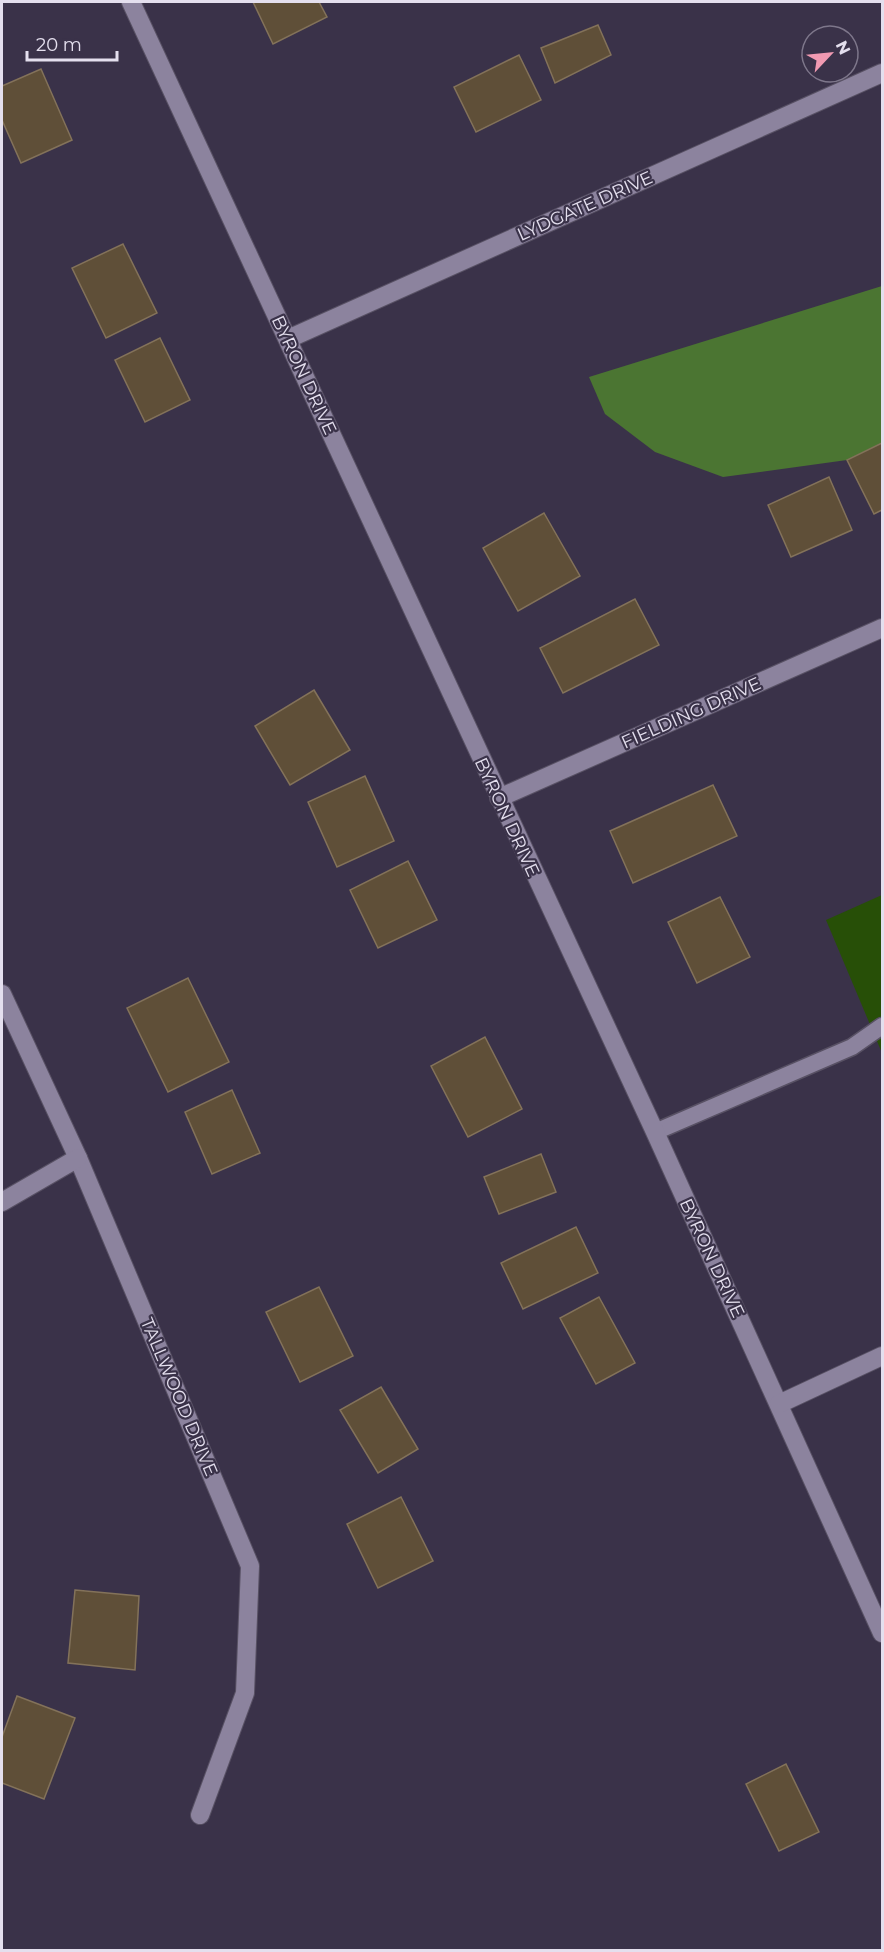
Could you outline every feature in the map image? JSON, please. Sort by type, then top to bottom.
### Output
[{"type":"street","name":"BYRON DRIVE","points":[[131,2],[655,1132],[882,1633]]},
{"type":"street","name":"LYDGATE DRIVE","points":[[288,339],[882,73]]},
{"type":"street","name":"FIELDING DRIVE","points":[[499,798],[882,628]]},
{"type":"street","name":"TALLWOOD DRIVE","points":[[2,994],[78,1158],[250,1566],[245,1693],[200,1815]]},
{"type":"street","points":[[2,1202],[78,1158]]},
{"type":"street","points":[[779,1404],[882,1356]]},
{"type":"lane","points":[[655,1132],[852,1047],[882,1026]]},
{"type":"green space","points":[[882,286],[882,444],[847,460],[723,477],[655,452],[605,414],[589,377]]},
{"type":"green space","points":[[882,895],[882,1053],[826,920]]},
{"type":"building","points":[[253,2],[319,2],[327,17],[273,44]]},
{"type":"building","points":[[598,25],[611,55],[555,83],[541,48]]},
{"type":"building","points":[[519,55],[541,100],[476,132],[454,87]]},
{"type":"building","points":[[41,69],[72,140],[21,163],[2,120],[2,86]]},
{"type":"building","points":[[123,244],[157,313],[106,338],[72,268]]},
{"type":"building","points":[[160,338],[190,400],[145,422],[115,360]]},
{"type":"building","points":[[882,443],[882,510],[874,514],[847,460]]},
{"type":"building","points":[[829,477],[852,530],[791,557],[768,505]]},
{"type":"building","points":[[544,513],[580,576],[518,611],[483,548]]},
{"type":"building","points":[[635,599],[659,645],[563,693],[540,648]]},
{"type":"building","points":[[314,690],[350,750],[290,785],[255,726]]},
{"type":"building","points":[[365,776],[394,841],[337,867],[308,802]]},
{"type":"building","points":[[713,785],[737,836],[633,883],[610,831]]},
{"type":"building","points":[[408,861],[437,920],[378,948],[350,890]]},
{"type":"building","points":[[720,897],[750,957],[697,983],[668,922]]},
{"type":"building","points":[[188,978],[229,1062],[168,1092],[127,1008]]},
{"type":"building","points":[[485,1037],[522,1109],[468,1137],[431,1066]]},
{"type":"building","points":[[232,1090],[260,1153],[212,1174],[185,1112]]},
{"type":"building","points":[[541,1154],[556,1192],[499,1214],[484,1177]]},
{"type":"building","points":[[576,1227],[598,1273],[523,1309],[501,1263]]},
{"type":"building","points":[[319,1287],[353,1356],[300,1382],[266,1312]]},
{"type":"building","points":[[599,1297],[635,1363],[596,1384],[560,1318]]},
{"type":"building","points":[[381,1387],[418,1449],[378,1473],[340,1410]]},
{"type":"building","points":[[401,1497],[433,1561],[378,1588],[347,1524]]},
{"type":"building","points":[[75,1590],[139,1596],[135,1670],[68,1663]]},
{"type":"building","points":[[17,1696],[75,1718],[44,1799],[2,1783],[2,1737]]},
{"type":"building","points":[[786,1764],[819,1832],[779,1851],[746,1784]]}]
